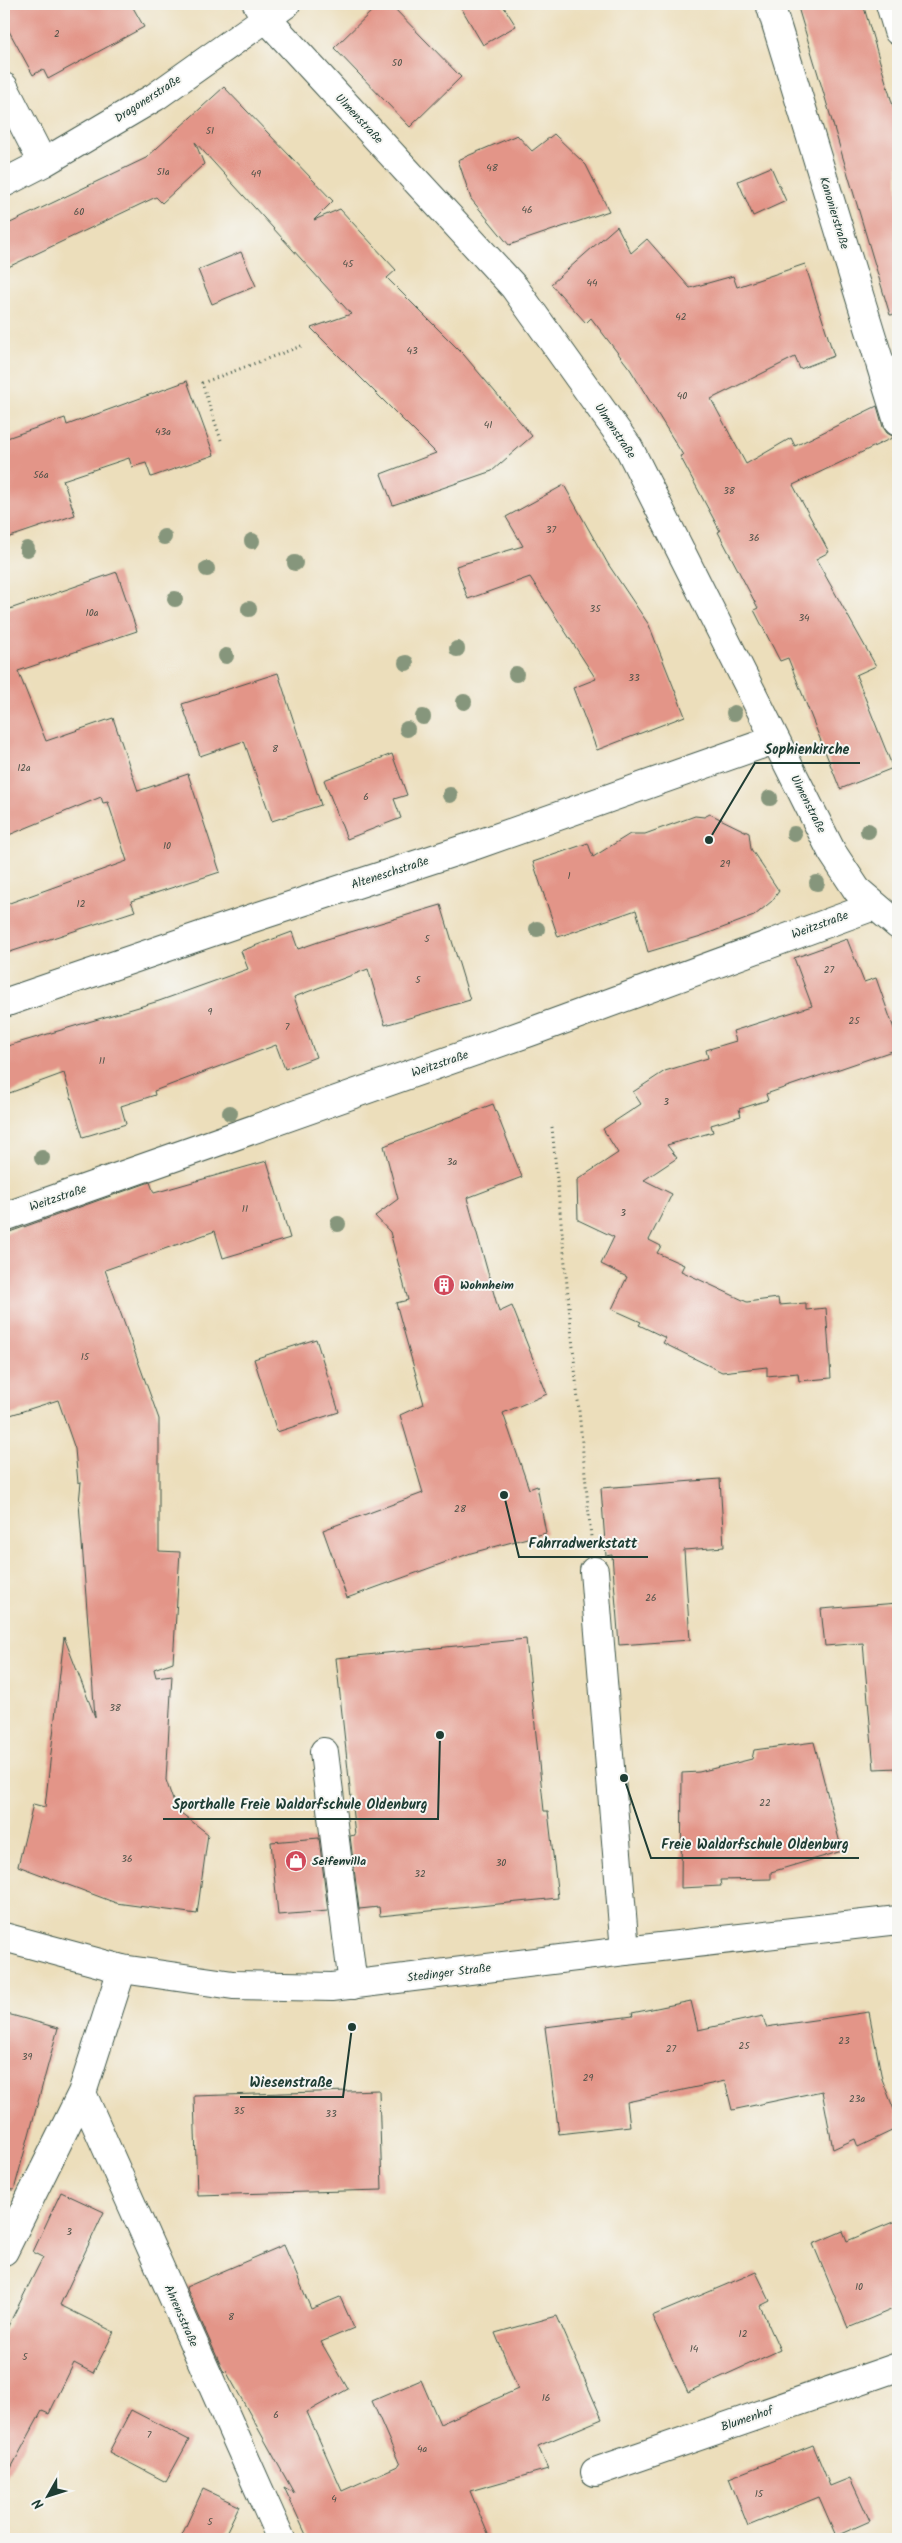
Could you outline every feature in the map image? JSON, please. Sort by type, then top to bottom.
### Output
[{"type":"street","name":"Kanonierstraße","points":[[770,4],[898,422]]},
{"type":"street","points":[[890,4],[898,31]]},
{"type":"street","name":"Dragonerstraße","points":[[4,183],[43,163],[155,97],[269,8]]},
{"type":"street","name":"Ulmenstraße","points":[[269,8],[514,288],[629,448],[774,740],[832,852],[857,890],[898,926]]},
{"type":"street","points":[[4,87],[43,163]]},
{"type":"street","name":"Alteneschstraße","points":[[4,1003],[253,918],[473,846],[774,740]]},
{"type":"street","name":"Weitzstraße","points":[[4,1217],[530,1032],[874,906]]},
{"type":"street","points":[[594,1571],[625,1950]]},
{"type":"street","points":[[324,1752],[353,1985]]},
{"type":"street","name":"Stedinger Straße","points":[[4,1937],[122,1969],[233,1985],[332,1987],[625,1950],[898,1920]]},
{"type":"street","points":[[4,2251],[82,2093],[122,1969]]},
{"type":"street","name":"Ahrensstraße","points":[[82,2093],[281,2539]]},
{"type":"street","name":"Blumenhof","points":[[595,2472],[898,2367]]},
{"type":"path","points":[[221,440],[202,383],[304,345]]},
{"type":"path","points":[[552,1127],[594,1571]]},
{"type":"building","points":[[4,4],[131,4],[144,27],[48,79],[43,69],[33,75],[4,22]]},
{"type":"building","points":[[379,4],[390,4],[461,77],[410,127],[334,48]]},
{"type":"building","points":[[459,4],[502,4],[516,26],[483,45]]},
{"type":"building","points":[[797,4],[863,4],[898,123],[898,314],[890,315]]},
{"type":"building","points":[[224,87],[333,201],[314,220],[340,209],[396,270],[387,278],[464,355],[532,436],[492,471],[393,505],[381,474],[436,453],[311,328],[351,314],[195,142],[204,164],[162,203],[156,197],[4,269],[4,226],[146,158]]},
{"type":"building","points":[[554,134],[586,165],[609,211],[509,245],[471,199],[458,160],[517,135],[532,151]]},
{"type":"building","points":[[771,167],[786,201],[753,216],[738,181]]},
{"type":"building","points":[[617,226],[631,253],[647,239],[690,288],[733,276],[737,287],[805,264],[834,356],[800,369],[795,357],[711,399],[746,464],[791,438],[795,446],[877,406],[883,427],[887,433],[894,437],[793,485],[829,552],[816,559],[876,666],[856,675],[893,768],[840,789],[788,658],[780,661],[754,610],[758,608],[680,456],[683,455],[630,369],[591,318],[586,323],[551,284]]},
{"type":"building","points":[[241,252],[256,286],[212,304],[198,270]]},
{"type":"building","points":[[187,381],[214,455],[151,477],[146,463],[132,467],[129,458],[63,480],[75,515],[4,539],[4,439],[65,418],[67,425]]},
{"type":"building","points":[[564,485],[608,564],[649,625],[685,716],[597,750],[573,688],[596,679],[530,577],[468,599],[456,566],[523,546],[506,517]]},
{"type":"building","points":[[117,572],[137,631],[18,671],[46,741],[113,718],[138,791],[188,774],[220,872],[131,901],[135,911],[4,954],[4,905],[127,861],[108,802],[103,803],[101,797],[4,837],[4,611]]},
{"type":"building","points":[[278,673],[321,805],[272,821],[244,741],[200,756],[182,704]]},
{"type":"building","points":[[392,754],[407,795],[394,799],[401,818],[347,839],[324,780]]},
{"type":"building","points":[[710,814],[749,833],[751,849],[779,891],[772,901],[754,916],[701,936],[648,952],[636,910],[558,937],[533,862],[588,843],[593,857],[630,834],[645,834],[695,816],[704,817]]},
{"type":"building","points":[[441,905],[470,1000],[385,1025],[368,969],[294,997],[316,1057],[285,1069],[276,1045],[154,1091],[155,1095],[121,1106],[126,1124],[83,1137],[64,1073],[4,1095],[4,1047],[159,1001],[248,969],[241,951],[292,932],[298,949]]},
{"type":"building","points":[[847,939],[864,982],[876,978],[898,1040],[898,1049],[766,1094],[768,1100],[739,1109],[741,1116],[711,1125],[713,1132],[667,1145],[677,1158],[644,1180],[672,1194],[649,1240],[661,1246],[657,1253],[684,1265],[681,1271],[747,1302],[778,1298],[779,1305],[806,1303],[806,1310],[826,1308],[831,1378],[799,1381],[798,1373],[767,1376],[767,1367],[722,1372],[663,1343],[666,1338],[639,1325],[641,1322],[612,1309],[627,1277],[601,1264],[614,1237],[578,1220],[577,1180],[618,1153],[603,1129],[641,1104],[633,1092],[665,1071],[708,1058],[706,1050],[736,1041],[733,1031],[812,1006],[794,958]]},
{"type":"building","points":[[493,1104],[522,1177],[467,1198],[499,1312],[512,1306],[547,1394],[503,1413],[529,1489],[537,1486],[546,1533],[471,1553],[347,1598],[323,1530],[423,1493],[400,1415],[424,1404],[396,1303],[408,1300],[390,1232],[375,1216],[398,1199],[384,1146]]},
{"type":"building","points":[[267,1161],[290,1238],[223,1258],[215,1231],[105,1270],[159,1419],[159,1551],[180,1552],[173,1662],[154,1669],[156,1677],[172,1675],[166,1780],[176,1809],[208,1834],[197,1914],[116,1903],[18,1866],[33,1804],[45,1807],[64,1637],[95,1717],[79,1503],[81,1482],[78,1483],[75,1449],[58,1400],[4,1417],[4,1234],[150,1182],[154,1193]]},
{"type":"building","points":[[316,1339],[339,1412],[277,1432],[254,1359]]},
{"type":"building","points":[[720,1479],[724,1547],[684,1550],[690,1640],[619,1645],[612,1555],[606,1556],[601,1488]]},
{"type":"building","points":[[898,1603],[898,1768],[874,1769],[863,1643],[825,1646],[821,1609]]},
{"type":"building","points":[[526,1639],[544,1811],[548,1811],[558,1898],[380,1916],[379,1907],[359,1909],[350,1836],[355,1835],[336,1658]]},
{"type":"building","points":[[814,1742],[842,1851],[771,1872],[771,1879],[720,1880],[721,1886],[681,1888],[682,1773],[699,1772],[752,1759],[754,1750]]},
{"type":"building","points":[[319,1838],[328,1911],[278,1915],[271,1842]]},
{"type":"building","points":[[691,2001],[698,2030],[763,2016],[766,2027],[869,2012],[882,2079],[898,2120],[898,2128],[858,2147],[855,2139],[833,2149],[822,2091],[732,2110],[725,2081],[627,2102],[630,2126],[559,2134],[545,2027],[633,2016],[632,2013]]},
{"type":"building","points":[[4,2013],[58,2028],[14,2190],[4,2189]]},
{"type":"building","points":[[379,2090],[382,2190],[197,2195],[194,2096]]},
{"type":"building","points":[[61,2192],[104,2212],[60,2305],[114,2332],[93,2373],[74,2363],[49,2414],[42,2411],[4,2481],[4,2334],[43,2257],[33,2252]]},
{"type":"building","points":[[898,2220],[898,2307],[848,2328],[813,2244],[843,2231],[847,2241]]},
{"type":"building","points":[[284,2245],[311,2309],[340,2297],[354,2328],[321,2342],[348,2389],[307,2412],[342,2491],[400,2465],[372,2401],[421,2380],[440,2424],[518,2389],[495,2333],[557,2316],[602,2419],[538,2446],[548,2469],[470,2491],[490,2539],[308,2539],[284,2487],[294,2493],[226,2371],[224,2373],[186,2287]]},
{"type":"building","points":[[756,2272],[770,2301],[760,2306],[780,2350],[688,2392],[652,2316]]},
{"type":"building","points":[[131,2410],[189,2440],[166,2482],[109,2452]]},
{"type":"building","points":[[813,2445],[830,2486],[850,2478],[870,2521],[836,2536],[819,2497],[748,2526],[729,2478]]},
{"type":"building","points":[[203,2489],[239,2506],[223,2539],[180,2539]]},
{"type":"place","name":"Sophienkirche","points":[[709,840]]},
{"type":"place","name":"Wohnheim","points":[[444,1285]]},
{"type":"place","name":"Fahrradwerkstatt","points":[[504,1495]]},
{"type":"place","name":"Sporthalle Freie Waldorfschule Oldenburg","points":[[440,1735]]},
{"type":"place","name":"Freie Waldorfschule Oldenburg","points":[[624,1778]]},
{"type":"place","name":"Seifenvilla","points":[[296,1861]]},
{"type":"place","name":"Wiesenstraße","points":[[352,2027]]}]
